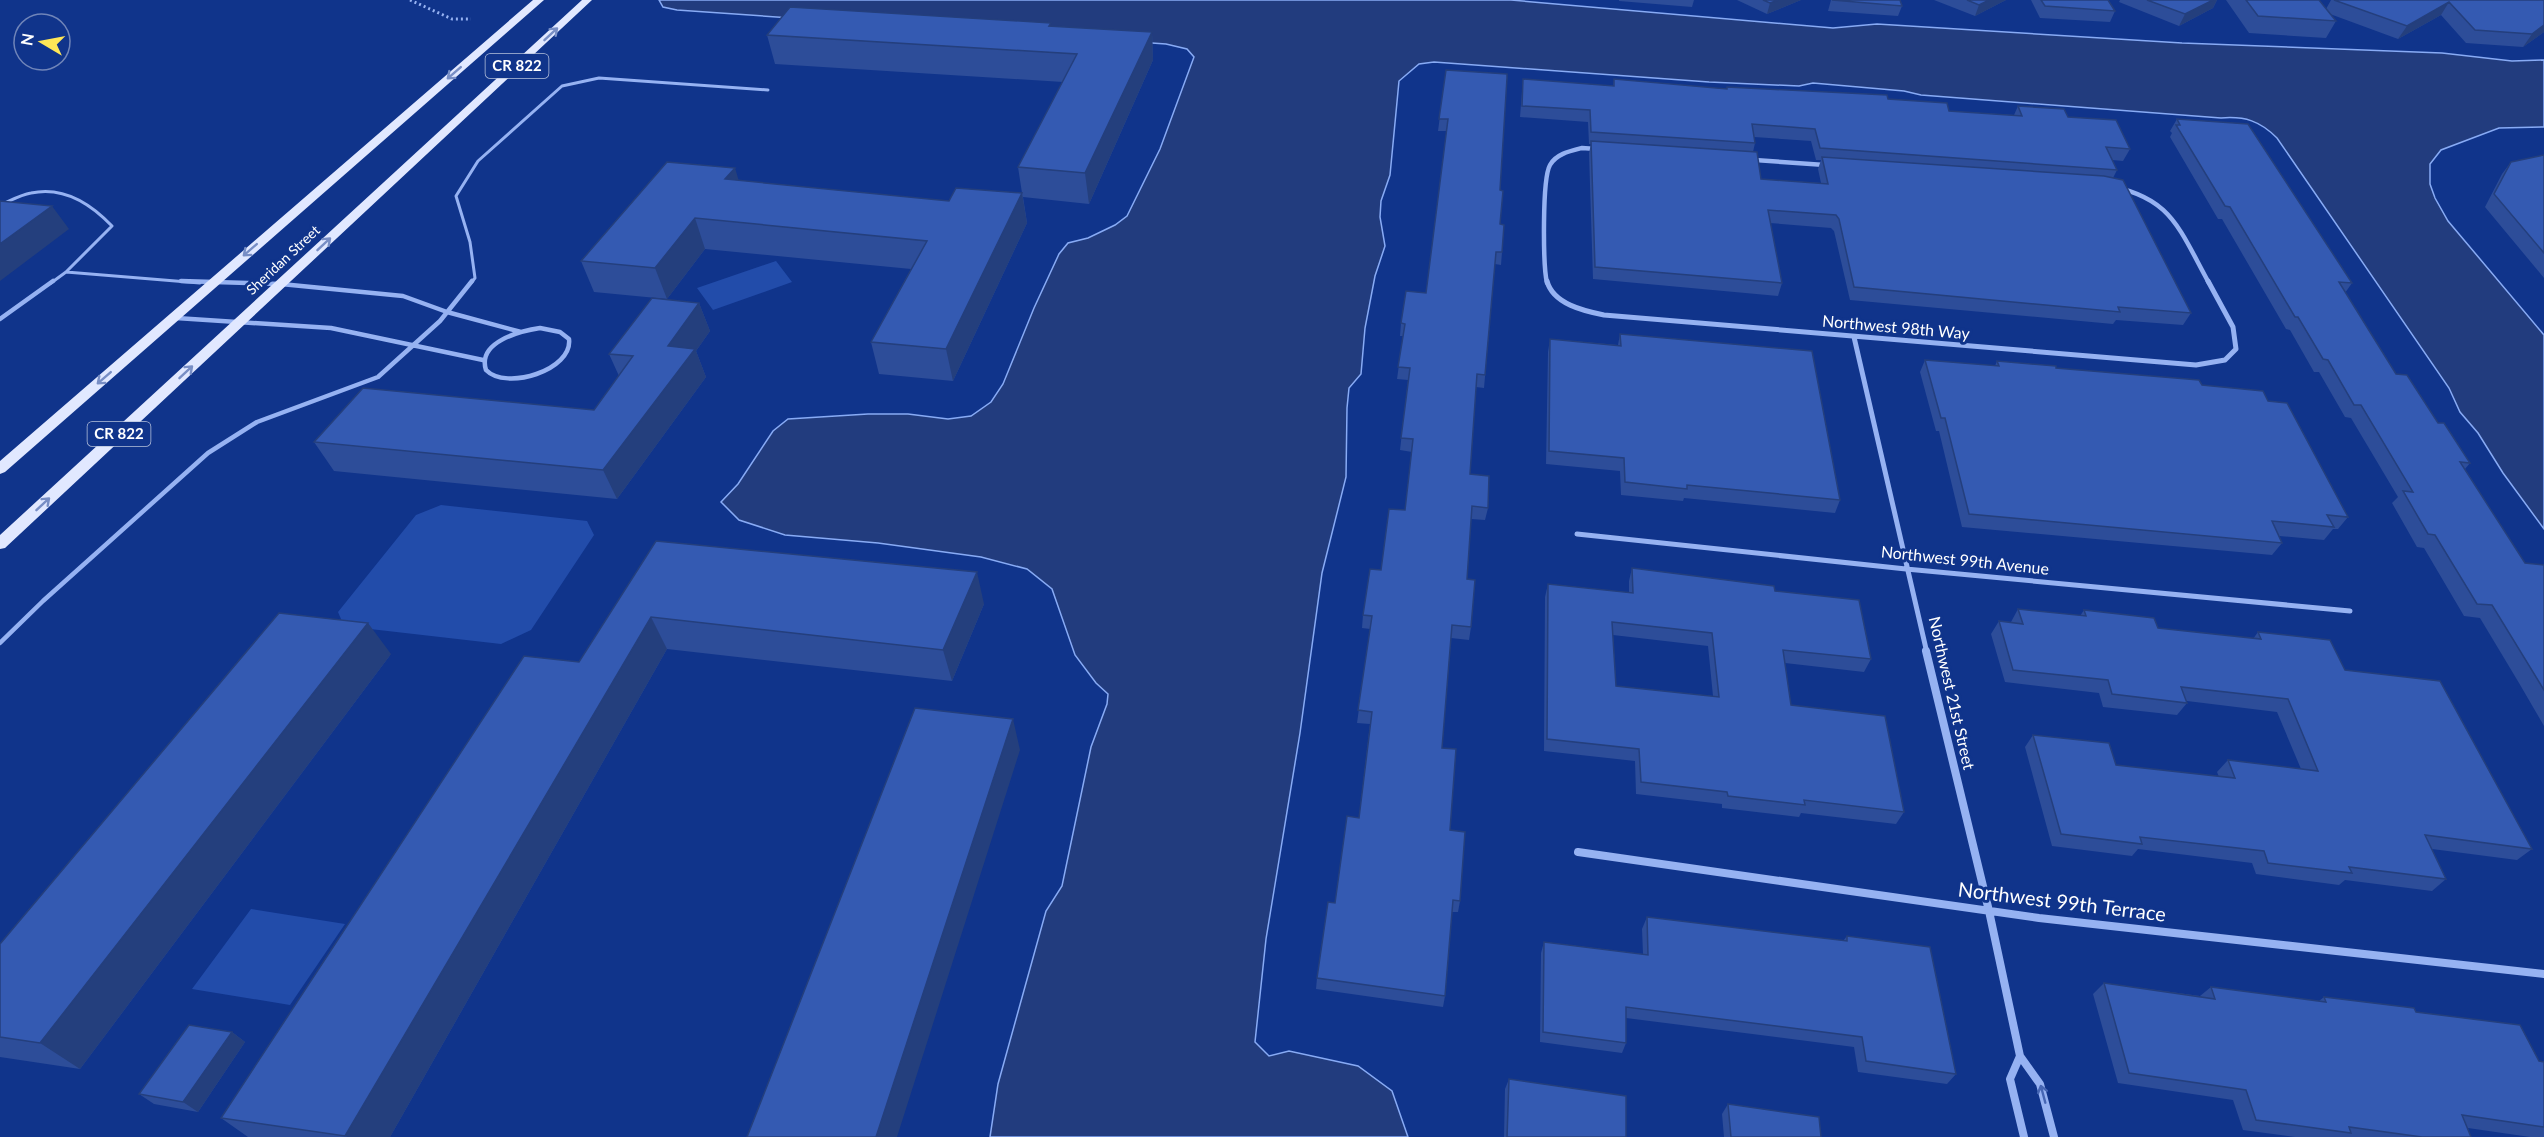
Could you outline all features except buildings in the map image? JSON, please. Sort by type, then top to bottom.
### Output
[{"type":"main road","name":"Sheridan Street","points":[[0,469],[539,0]]},
{"type":"main road","name":"Sheridan Street","points":[[0,544],[587,0]]},
{"type":"street","name":"Northwest 98th Way","points":[[1582,148],[1599,148],[2099,183],[2130,190],[2165,208],[2175,221],[2238,339],[2237,347],[2230,358],[2216,363],[2196,365],[1854,337],[1604,315],[1579,309],[1562,300],[1548,286],[1546,279],[1547,174],[1551,163],[1563,153],[1582,148]]},
{"type":"street","name":"Northwest 21st Street","points":[[1854,337],[1906,569],[1989,911],[2020,1056],[2040,1084],[2054,1137]]},
{"type":"street","name":"Northwest 99th Avenue","points":[[1577,534],[1906,569],[2350,611]]},
{"type":"street","name":"Northwest 99th Terrace","points":[[1578,852],[1989,911],[2544,974]]},
{"type":"street","name":"Northwest 21st Street","points":[[2020,1056],[2010,1079],[2024,1137]]},
{"type":"lane","points":[[0,643],[208,453],[257,422],[378,377],[415,344],[447,312],[475,278],[471,242],[456,196],[478,161],[562,86],[581,80],[599,78],[768,90]]},
{"type":"lane","points":[[0,205],[36,192],[77,196],[97,210],[112,226],[66,272],[0,319]]},
{"type":"lane","points":[[66,272],[212,284],[281,284],[403,296],[447,312],[521,332]]},
{"type":"lane","points":[[173,317],[331,328],[483,360]]},
{"type":"lane","points":[[540,328],[563,333],[570,344],[569,352],[550,370],[529,378],[501,379],[489,374],[483,360],[490,348],[501,340],[521,332],[540,328]]},
{"type":"path","points":[[410,0],[452,19],[471,19]]},
{"type":"shaded area","points":[[659,0],[1511,0],[1833,28],[1877,24],[2182,43],[2442,53],[2512,61],[2544,60],[2544,127],[2499,128],[2441,150],[2430,164],[2430,184],[2448,221],[2544,335],[2544,529],[2503,473],[2478,433],[2460,412],[2449,388],[2277,138],[2252,121],[2237,118],[1921,95],[1904,91],[1813,83],[1799,86],[1709,82],[1434,62],[1419,64],[1399,81],[1390,175],[1381,201],[1380,217],[1385,246],[1375,276],[1365,328],[1361,374],[1349,388],[1346,477],[1322,573],[1300,733],[1266,939],[1255,1042],[1269,1056],[1289,1051],[1358,1066],[1392,1091],[1408,1137],[990,1137],[998,1084],[1046,911],[1062,886],[1091,747],[1107,704],[1108,694],[1096,683],[1075,655],[1052,589],[1027,569],[981,557],[878,543],[785,535],[739,520],[721,502],[738,484],[773,431],[788,419],[908,414],[948,419],[971,416],[991,402],[1003,384],[1059,254],[1068,243],[1088,238],[1115,225],[1127,216],[1160,149],[1194,57],[1187,49],[1166,44],[677,10],[663,7]]},
{"type":"shaded area","points":[[776,261],[792,282],[713,310],[697,288]]},
{"type":"shaded area","points":[[441,505],[587,521],[594,535],[531,630],[501,644],[344,626],[338,612],[416,515]]},
{"type":"shaded area","points":[[251,909],[345,924],[290,1005],[192,989]]}]
